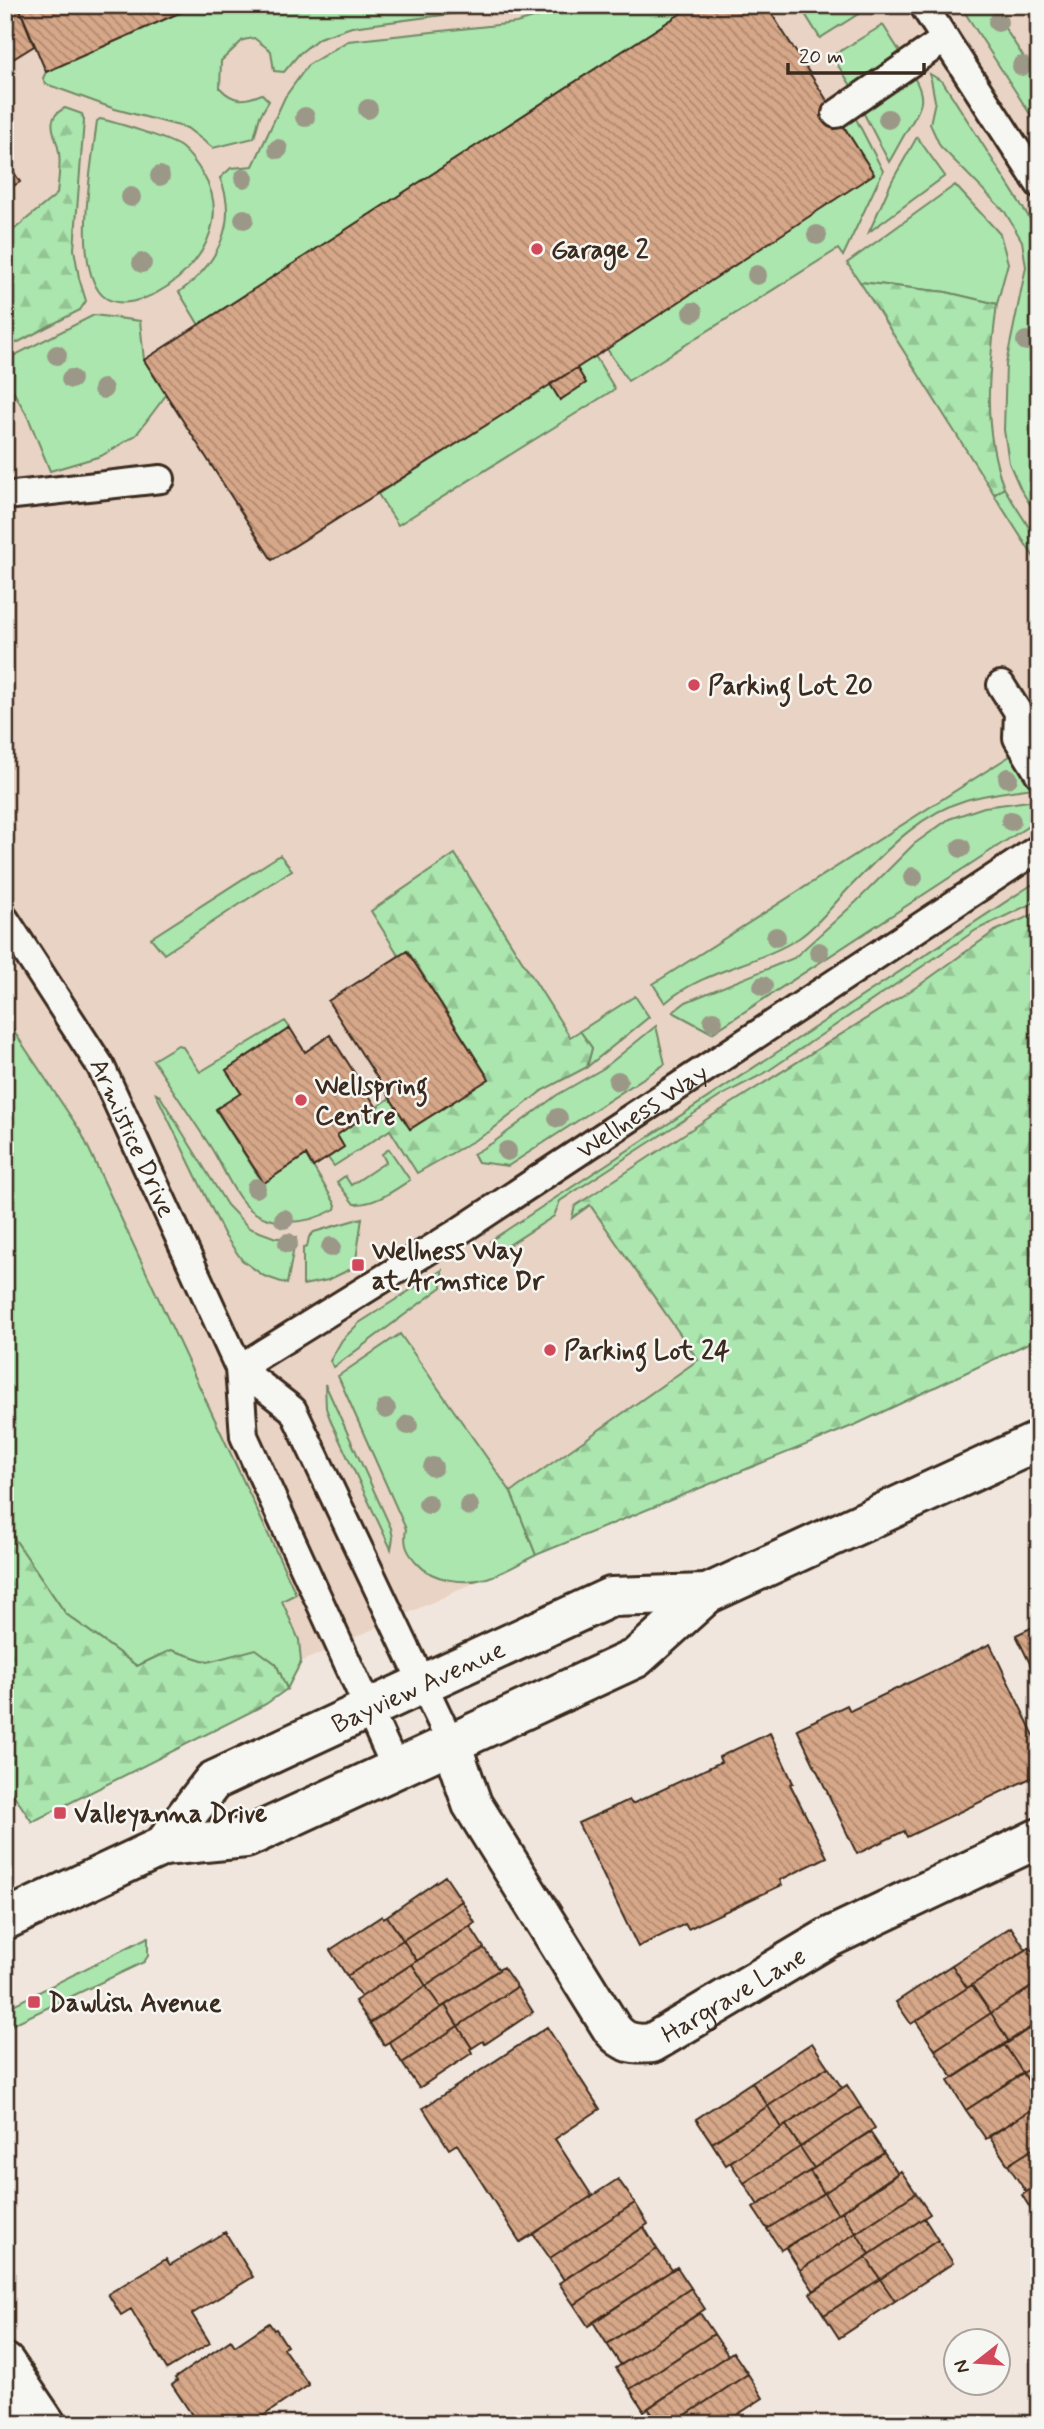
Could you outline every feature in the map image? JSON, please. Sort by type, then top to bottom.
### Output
[{"type":"main road","name":"Bayview Avenue","points":[[5,1920],[163,1846],[246,1838],[636,1658],[707,1594],[1039,1441]]},
{"type":"main road","name":"Bayview Avenue","points":[[163,1846],[213,1781],[368,1709],[611,1597],[707,1594]]},
{"type":"main road","name":"Hargrave Lane","points":[[451,1743],[472,1804],[612,2029],[628,2043],[652,2043],[828,1938],[1039,1838]]},
{"type":"main road","points":[[5,2363],[46,2424]]},
{"type":"lane","points":[[923,5],[1039,184]]},
{"type":"lane","points":[[836,114],[945,39]]},
{"type":"lane","points":[[5,496],[161,479]]},
{"type":"lane","points":[[1001,685],[1028,716],[1017,738],[1039,774]]},
{"type":"lane","name":"Wellness Way","points":[[239,1368],[454,1234],[1039,848]]},
{"type":"lane","name":"Armistice Drive","points":[[5,919],[101,1067],[239,1368],[244,1436],[396,1769]]},
{"type":"lane","name":"Armistice Drive","points":[[239,1368],[293,1410],[451,1743]]},
{"type":"shaded area","points":[[5,5],[1039,5],[1039,1325],[301,1662],[287,1689],[266,1704],[32,1822],[5,1782]]},
{"type":"green space","points":[[197,5],[519,5],[352,27],[319,38],[299,54],[284,72],[274,71],[271,51],[254,38],[243,40],[221,61],[220,88],[235,98],[245,99],[262,94],[269,101],[260,116],[254,138],[213,148],[187,128],[115,109],[46,84],[43,78],[46,72]]},
{"type":"green space","points":[[579,5],[694,5],[199,325],[179,292],[204,269],[221,242],[227,211],[220,178],[231,168],[253,166],[285,97],[308,65],[348,41],[516,23]]},
{"type":"green space","points":[[809,5],[871,6],[820,38],[802,9]]},
{"type":"green space","points":[[960,5],[990,5],[1039,81],[1039,128]]},
{"type":"green space","points":[[883,25],[900,52],[852,87],[832,56]]},
{"type":"green space","points":[[930,74],[943,82],[1039,233],[1039,518],[1021,490],[1009,463],[1004,430],[1006,364],[1026,267],[1022,241],[1005,212],[940,146],[930,124],[935,101]]},
{"type":"green space","points":[[913,76],[920,92],[920,105],[889,162],[862,110]]},
{"type":"green space","points":[[65,108],[82,114],[84,120],[74,249],[86,301],[80,310],[5,349],[5,237],[57,194],[60,158],[52,122],[58,112]]},
{"type":"green space","points":[[854,115],[883,171],[843,256],[838,249],[628,381],[607,349],[873,173],[842,123]]},
{"type":"green space","points":[[100,119],[154,135],[181,147],[204,176],[214,205],[210,232],[198,257],[178,278],[156,293],[133,301],[112,301],[98,290],[87,254],[89,184],[97,121]]},
{"type":"green space","points":[[917,137],[945,176],[869,232],[892,181]]},
{"type":"green space","points":[[955,185],[1000,234],[1008,263],[997,304],[946,292],[860,282],[847,263]]},
{"type":"green space","points":[[860,282],[946,292],[997,304],[989,397],[992,442],[1004,488],[994,494]]},
{"type":"green space","points":[[94,315],[140,321],[144,360],[166,395],[136,435],[101,456],[50,471],[28,417],[5,377],[5,360]]},
{"type":"green space","points":[[595,356],[615,389],[398,525],[378,494],[550,384],[560,400],[586,383],[577,368]]},
{"type":"green space","points":[[1004,488],[1039,543],[1039,565],[994,495]]},
{"type":"green space","points":[[1013,754],[1030,776],[1034,788],[966,800],[932,815],[902,837],[799,938],[766,955],[696,983],[665,1003],[653,984]]},
{"type":"green space","points":[[1037,800],[1035,814],[1027,827],[712,1033],[673,1012],[686,1002],[794,958],[856,902],[914,844],[949,819],[984,807]]},
{"type":"green space","points":[[455,854],[570,1037],[580,1031],[592,1048],[587,1067],[543,1090],[489,1132],[417,1173],[390,1130],[334,1166],[328,1158],[344,1147],[337,1135],[390,1098],[410,1129],[489,1079],[408,951],[399,956],[371,911]]},
{"type":"green space","points":[[280,855],[292,870],[164,954],[151,938]]},
{"type":"green space","points":[[1039,880],[1039,900],[976,930],[765,1073],[724,1094],[624,1159],[560,1201],[554,1216],[498,1252],[490,1241]]},
{"type":"green space","points":[[1039,912],[1039,1338],[857,1424],[536,1555],[511,1492],[698,1360],[590,1205],[572,1218],[575,1206],[921,984],[995,931]]},
{"type":"green space","points":[[635,996],[649,1017],[587,1067],[592,1048],[580,1031]]},
{"type":"green space","points":[[5,1018],[81,1132],[296,1594],[282,1601],[299,1640],[301,1662],[287,1689],[276,1664],[256,1650],[208,1662],[171,1650],[137,1666],[66,1614],[5,1525]]},
{"type":"green space","points":[[285,1021],[290,1028],[226,1070],[241,1093],[216,1110],[263,1183],[306,1155],[336,1205],[335,1209],[323,1215],[284,1222],[259,1215],[248,1208],[239,1197],[210,1146],[153,1060],[178,1045],[182,1046],[200,1072]]},
{"type":"green space","points":[[656,1026],[665,1064],[508,1166],[478,1162],[473,1154],[494,1142],[557,1095],[604,1068]]},
{"type":"green space","points":[[156,1094],[160,1096],[227,1205],[249,1228],[276,1238],[296,1237],[287,1284],[264,1276],[242,1260],[225,1236]]},
{"type":"green space","points":[[389,1149],[410,1180],[376,1200],[354,1204],[337,1182],[345,1176],[351,1185],[386,1162],[382,1154]]},
{"type":"green space","points":[[362,1218],[355,1267],[328,1280],[303,1285],[303,1248],[307,1247],[309,1237],[314,1232]]},
{"type":"green space","points":[[442,1270],[442,1287],[334,1367],[330,1361],[342,1340],[359,1323]]},
{"type":"green space","points":[[400,1334],[511,1492],[536,1555],[506,1571],[469,1581],[440,1578],[417,1563],[407,1548],[406,1529],[338,1376]]},
{"type":"green space","points":[[325,1384],[391,1528],[391,1549],[332,1424],[326,1408]]},
{"type":"green space","points":[[5,1525],[66,1614],[137,1666],[171,1650],[208,1662],[256,1649],[276,1664],[287,1689],[266,1704],[32,1822],[5,1782]]},
{"type":"green space","points":[[148,1937],[148,1956],[144,1962],[5,2028],[5,2009]]},
{"type":"building","points":[[5,5],[18,5],[34,46],[5,64]]},
{"type":"building","points":[[18,5],[197,5],[46,72]]},
{"type":"building","name":"Garage 2","points":[[694,5],[766,5],[874,174],[607,349],[272,560],[144,360]]},
{"type":"building","points":[[5,158],[20,182],[5,191]]},
{"type":"building","points":[[577,368],[586,383],[560,400],[550,384]]},
{"type":"building","points":[[407,951],[489,1079],[410,1129],[328,1001]]},
{"type":"building","name":"Wellspring Centre","points":[[290,1028],[305,1052],[330,1035],[377,1108],[337,1135],[344,1147],[313,1167],[306,1155],[264,1183],[216,1109],[241,1093],[226,1070]]},
{"type":"building","points":[[1039,1624],[1039,1682],[1016,1635]]},
{"type":"building","points":[[990,1644],[1039,1746],[1039,1774],[907,1837],[904,1831],[857,1854],[797,1729],[847,1705],[850,1711]]},
{"type":"building","points":[[770,1733],[793,1783],[790,1784],[827,1857],[780,1880],[782,1885],[688,1929],[685,1924],[638,1947],[578,1823],[629,1800],[632,1804],[721,1762],[719,1757]]},
{"type":"building","points":[[445,1876],[462,1901],[403,1940],[387,1916]]},
{"type":"building","points":[[462,1901],[475,1923],[417,1961],[403,1940]]},
{"type":"building","points":[[382,1916],[387,1916],[403,1940],[347,1976],[330,1950]]},
{"type":"building","points":[[470,1926],[484,1948],[426,1986],[412,1964]]},
{"type":"building","points":[[1011,1927],[1026,1950],[967,1988],[952,1965]]},
{"type":"building","points":[[403,1940],[417,1961],[361,1997],[347,1976]]},
{"type":"building","points":[[1030,1947],[1039,1960],[1039,1982],[991,2013],[972,1985]]},
{"type":"building","points":[[484,1948],[499,1970],[441,2008],[426,1986]]},
{"type":"building","points":[[412,1964],[426,1986],[370,2023],[355,2001]]},
{"type":"building","points":[[952,1965],[967,1988],[911,2024],[896,2002]]},
{"type":"building","points":[[503,1967],[517,1987],[458,2026],[445,2005]]},
{"type":"building","points":[[1039,1982],[1039,2022],[1009,2042],[991,2013]]},
{"type":"building","points":[[972,1985],[991,2013],[935,2050],[916,2021]]},
{"type":"building","points":[[426,1986],[441,2008],[384,2045],[370,2023]]},
{"type":"building","points":[[517,1987],[533,2012],[485,2044],[483,2041],[472,2048],[458,2026]]},
{"type":"building","points":[[445,2005],[458,2026],[402,2063],[389,2042]]},
{"type":"building","points":[[991,2013],[1009,2042],[953,2078],[935,2050]]},
{"type":"building","points":[[1039,2022],[1039,2063],[1023,2073],[1004,2044]]},
{"type":"building","points":[[458,2026],[472,2048],[472,2053],[419,2088],[402,2063]]},
{"type":"building","points":[[547,2027],[600,2109],[555,2139],[592,2196],[520,2242],[457,2144],[449,2149],[423,2108]]},
{"type":"building","points":[[812,2043],[828,2067],[768,2106],[752,2082]]},
{"type":"building","points":[[1004,2044],[1023,2073],[966,2110],[948,2081]]},
{"type":"building","points":[[1039,2063],[1039,2097],[1023,2073]]},
{"type":"building","points":[[828,2067],[842,2088],[781,2128],[768,2106]]},
{"type":"building","points":[[1023,2073],[1039,2097],[1039,2105],[986,2139],[966,2110]]},
{"type":"building","points":[[752,2082],[768,2106],[712,2143],[696,2119]]},
{"type":"building","points":[[847,2085],[861,2107],[800,2147],[786,2125]]},
{"type":"building","points":[[1039,2105],[1039,2145],[1008,2165],[989,2136]]},
{"type":"building","points":[[768,2106],[781,2128],[726,2165],[712,2143]]},
{"type":"building","points":[[861,2107],[875,2128],[814,2168],[800,2147]]},
{"type":"building","points":[[786,2125],[800,2147],[744,2183],[730,2162]]},
{"type":"building","points":[[870,2132],[884,2153],[824,2193],[810,2171]]},
{"type":"building","points":[[1039,2145],[1039,2184],[1026,2192],[1008,2165]]},
{"type":"building","points":[[800,2147],[814,2168],[758,2205],[744,2183]]},
{"type":"building","points":[[884,2153],[898,2174],[838,2214],[824,2193]]},
{"type":"building","points":[[810,2171],[824,2193],[767,2229],[753,2208]]},
{"type":"building","points":[[901,2171],[916,2193],[856,2233],[842,2211]]},
{"type":"building","points":[[618,2179],[635,2203],[550,2258],[533,2234]]},
{"type":"building","points":[[1039,2184],[1039,2217],[1037,2219],[1022,2195]]},
{"type":"building","points":[[824,2193],[838,2214],[781,2250],[767,2229]]},
{"type":"building","points":[[916,2193],[930,2214],[870,2254],[856,2233]]},
{"type":"building","points":[[635,2203],[648,2224],[564,2280],[550,2258]]},
{"type":"building","points":[[842,2211],[856,2233],[800,2270],[786,2248]]},
{"type":"building","points":[[924,2218],[938,2240],[880,2279],[866,2257]]},
{"type":"building","points":[[644,2227],[657,2249],[574,2305],[559,2283]]},
{"type":"building","points":[[225,2232],[253,2277],[192,2314],[210,2343],[167,2369],[131,2309],[121,2315],[108,2294],[166,2259],[170,2265]]},
{"type":"building","points":[[856,2233],[870,2254],[814,2291],[800,2270]]},
{"type":"building","points":[[938,2240],[953,2263],[895,2301],[880,2279]]},
{"type":"building","points":[[657,2249],[672,2270],[588,2326],[574,2305]]},
{"type":"building","points":[[866,2257],[880,2279],[824,2315],[810,2293]]},
{"type":"building","points":[[677,2267],[691,2288],[607,2344],[593,2322]]},
{"type":"building","points":[[880,2279],[895,2301],[839,2338],[824,2315]]},
{"type":"building","points":[[691,2288],[705,2309],[621,2365],[607,2344]]},
{"type":"building","points":[[700,2313],[714,2334],[630,2389],[616,2368]]},
{"type":"building","points":[[269,2323],[287,2346],[283,2348],[309,2385],[260,2418],[264,2424],[198,2424],[172,2385],[177,2381],[175,2378],[231,2340],[235,2346]]},
{"type":"building","points":[[714,2334],[728,2355],[644,2411],[630,2389]]},
{"type":"building","points":[[733,2352],[748,2374],[672,2424],[659,2424],[648,2408]]},
{"type":"building","points":[[748,2374],[763,2398],[729,2420],[727,2417],[716,2424],[672,2424]]},
{"type":"place","name":"Garage 2","points":[[537,249]]},
{"type":"place","name":"Parking Lot 20","points":[[694,685]]},
{"type":"place","name":"Wellspring Centre","points":[[301,1100]]},
{"type":"place","name":"Wellness Way at Armstice Dr","points":[[358,1265]]},
{"type":"place","name":"Parking Lot 24","points":[[550,1350]]},
{"type":"place","name":"Valleyanna Drive","points":[[60,1813]]},
{"type":"place","name":"Dawlish Avenue","points":[[34,2002]]}]
